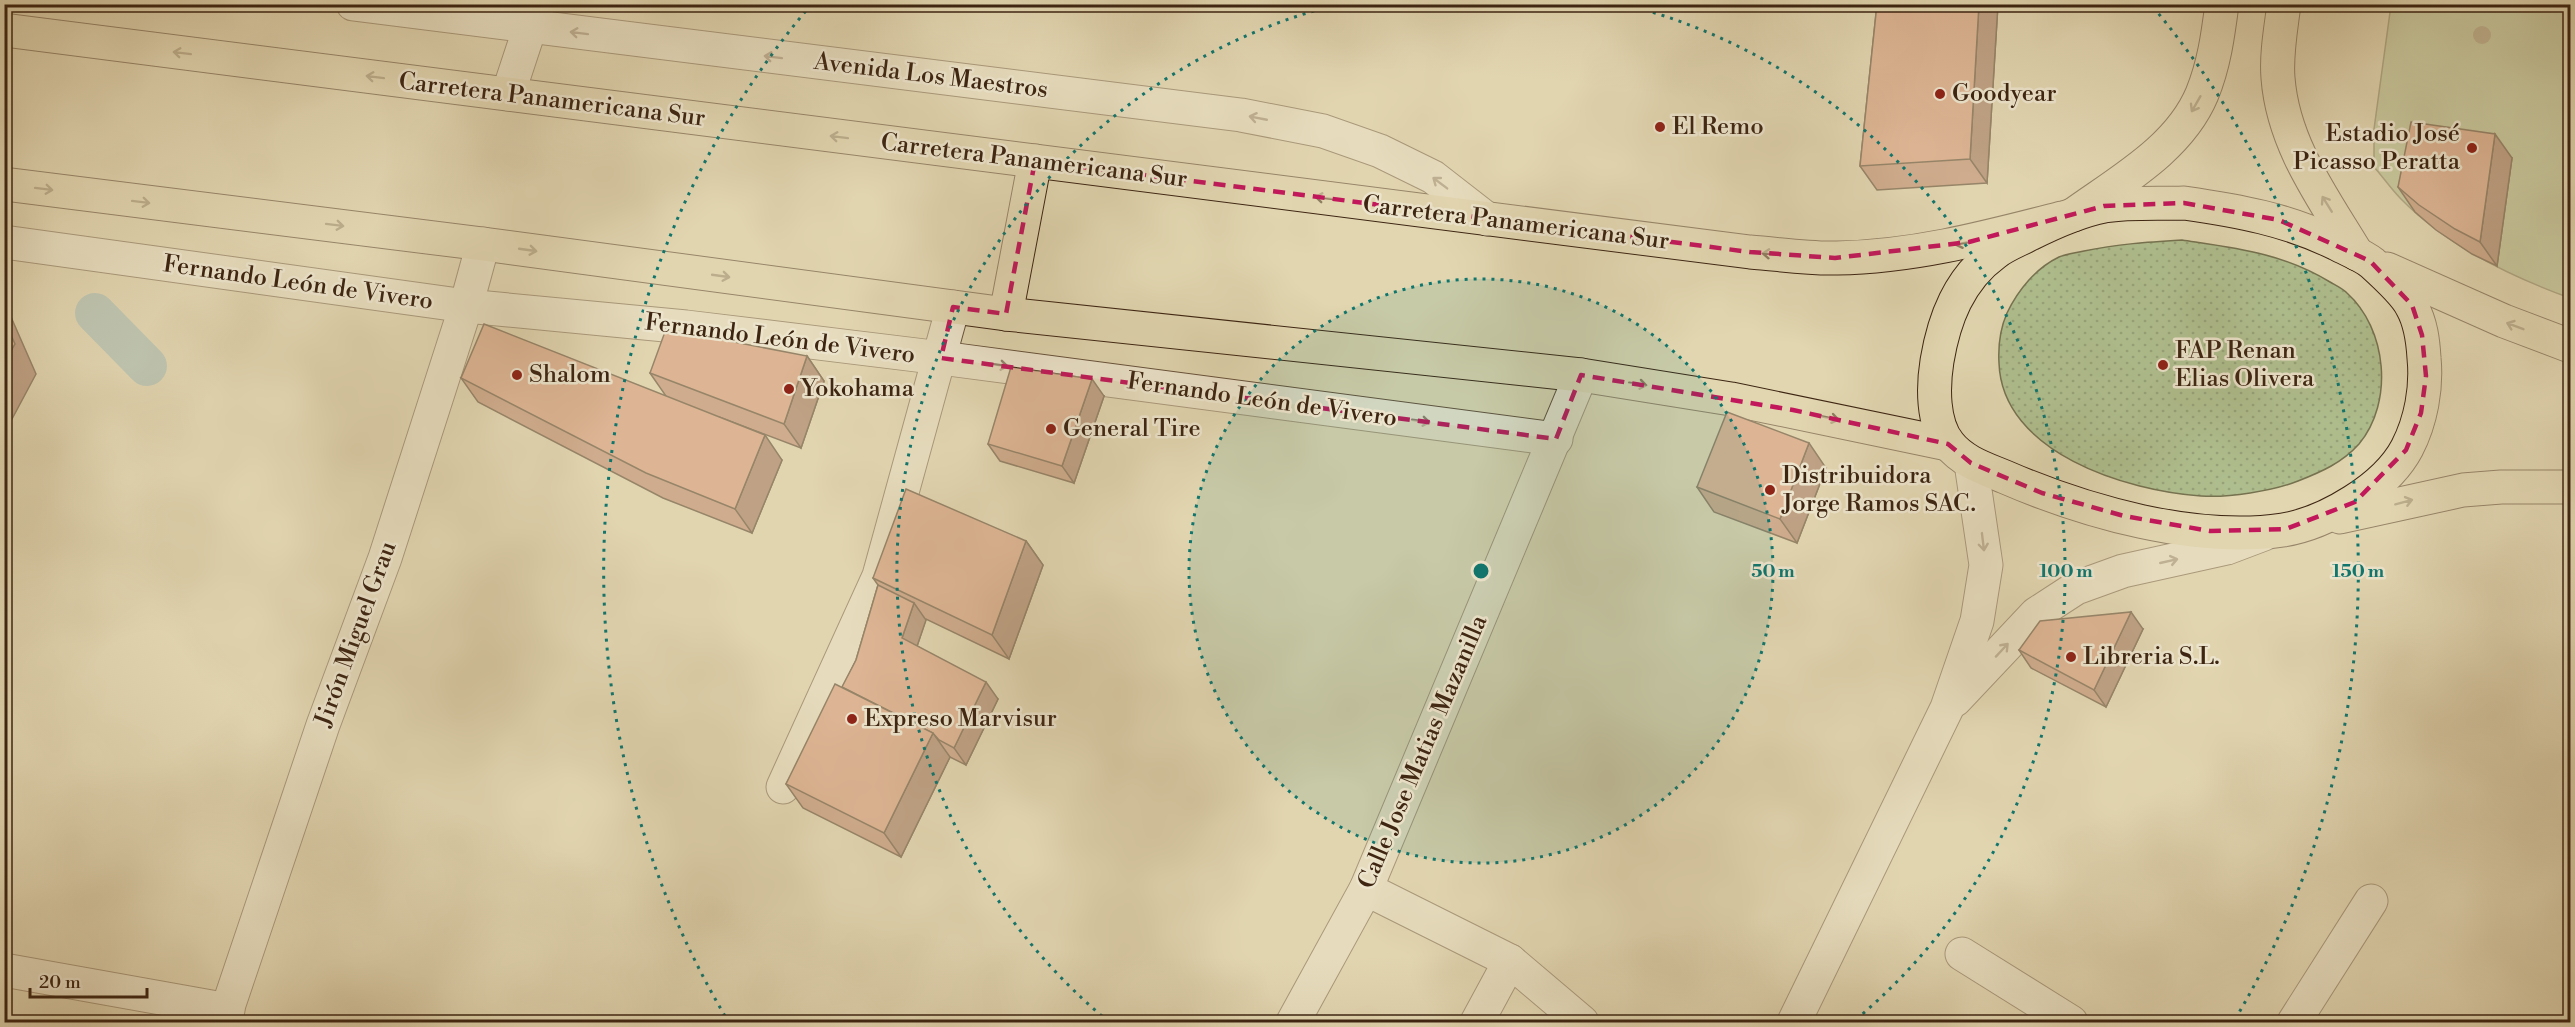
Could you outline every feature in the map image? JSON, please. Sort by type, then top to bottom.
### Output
[{"type":"main road","points":[[1960,453],[1938,421],[1935,377],[1940,341],[1950,307],[1968,279],[1995,253],[2067,217],[2155,156],[2184,125],[2202,94],[2216,50],[2222,4]]},
{"type":"main road","points":[[2279,530],[2322,518],[2355,502],[2375,484],[2406,450],[2421,413],[2426,376],[2422,335],[2412,305],[2363,258],[2304,168],[2288,125],[2278,79],[2284,4]]},
{"type":"main road","name":"Carretera Panamericana Sur","points":[[4,30],[1750,252],[1835,258],[1897,254],[1969,242],[2067,217]]},
{"type":"main road","points":[[1006,314],[1035,161]]},
{"type":"main road","points":[[4,184],[483,244],[1006,314],[1581,375],[1731,399],[1960,453],[2042,493],[2124,516],[2164,525],[2210,531],[2250,533],[2279,530],[2463,490],[2571,487]]},
{"type":"main road","points":[[2067,217],[2104,207],[2184,203],[2223,208],[2279,220],[2504,321],[2571,346]]},
{"type":"street","name":"Avenida Los Maestros","points":[[353,4],[533,16],[1241,115],[1323,131],[1380,152],[1432,177],[1487,219]]},
{"type":"street","points":[[508,94],[533,16]]},
{"type":"street","name":"Fernando León de Vivero","points":[[4,242],[466,306],[686,327],[941,358],[1556,439]]},
{"type":"street","name":"Jirón Miguel Grau","points":[[225,1016],[323,724],[385,558],[466,306],[483,244]]},
{"type":"street","points":[[783,787],[879,576],[941,358],[953,307]]},
{"type":"street","name":"Calle Jose Matias Mazanilla","points":[[1293,1023],[1366,889],[1581,375]]},
{"type":"street","points":[[1794,1023],[1947,708],[1977,621],[1986,565],[1960,453]]},
{"type":"street","points":[[1947,708],[2036,614],[2076,588],[2123,571],[2227,548],[2279,530]]},
{"type":"street","points":[[1366,889],[1510,961],[1582,1023]]},
{"type":"street","points":[[2294,1023],[2371,901]]},
{"type":"street","points":[[1962,954],[2071,1023]]},
{"type":"street","points":[[1477,1023],[1510,961]]},
{"type":"street","points":[[4,970],[225,1016]]},
{"type":"highlighted area","points":[[1035,161],[1750,252],[1835,258],[1969,242],[2104,206],[2184,203],[2279,220],[2370,261],[2412,305],[2422,335],[2426,376],[2421,413],[2406,450],[2355,502],[2286,529],[2210,531],[2124,516],[2042,493],[1971,463],[1948,444],[1793,410],[1581,375],[1556,439],[941,358],[953,307],[1006,314]]},
{"type":"green space","name":"Estadio José Picasso Peratta","points":[[2391,5],[2570,5],[2570,298],[2524,280],[2480,258],[2438,231],[2397,195],[2374,167],[2374,129]]},
{"type":"green space","points":[[2182,240],[2258,253],[2294,264],[2341,288],[2360,308],[2371,326],[2378,346],[2381,387],[2378,408],[2370,427],[2359,444],[2346,457],[2298,481],[2263,491],[2212,496],[2171,493],[2105,475],[2073,461],[2045,443],[2021,421],[2006,394],[1999,363],[1999,350],[2001,331],[2007,313],[2028,280],[2043,267],[2065,255],[2121,245]]},
{"type":"building","name":"Goodyear","points":[[1877,4],[1979,4],[1970,159],[1860,166]]},
{"type":"building","points":[[2411,122],[2495,134],[2480,242],[2455,229],[2419,205],[2398,187]]},
{"type":"building","points":[[4,320],[15,344],[4,363]]},
{"type":"building","points":[[484,324],[765,435],[735,509],[646,473],[461,378]]},
{"type":"building","points":[[666,329],[807,356],[784,424],[650,373]]},
{"type":"building","name":"General Tire","points":[[1011,367],[1092,379],[1062,466],[988,444]]},
{"type":"building","points":[[1727,412],[1809,443],[1780,519],[1697,487]]},
{"type":"building","points":[[906,489],[1026,541],[992,635],[873,578]]},
{"type":"building","points":[[878,585],[914,603],[902,638],[986,682],[954,748],[939,740],[933,733],[842,687],[856,660]]},
{"type":"building","points":[[2131,612],[2094,690],[2019,650],[2040,621]]},
{"type":"building","points":[[835,684],[933,733],[884,833],[786,784]]},
{"type":"waterway","points":[[95,313],[147,366]]},
{"type":"place","name":"Goodyear","points":[[1940,94]]},
{"type":"place","name":"El Remo","points":[[1660,127]]},
{"type":"place","name":"Estadio José Picasso Peratta","points":[[2472,148]]},
{"type":"place","name":"FAP Renan Elias Olivera","points":[[2163,365]]},
{"type":"place","name":"Shalom","points":[[517,375]]},
{"type":"place","name":"Yokohama","points":[[789,389]]},
{"type":"place","name":"General Tire","points":[[1051,429]]},
{"type":"place","name":"Distribuidora Jorge Ramos SAC.","points":[[1770,490]]},
{"type":"place","name":"Libreria S.L.","points":[[2071,657]]},
{"type":"place","name":"Expreso Marvisur","points":[[852,719]]}]
